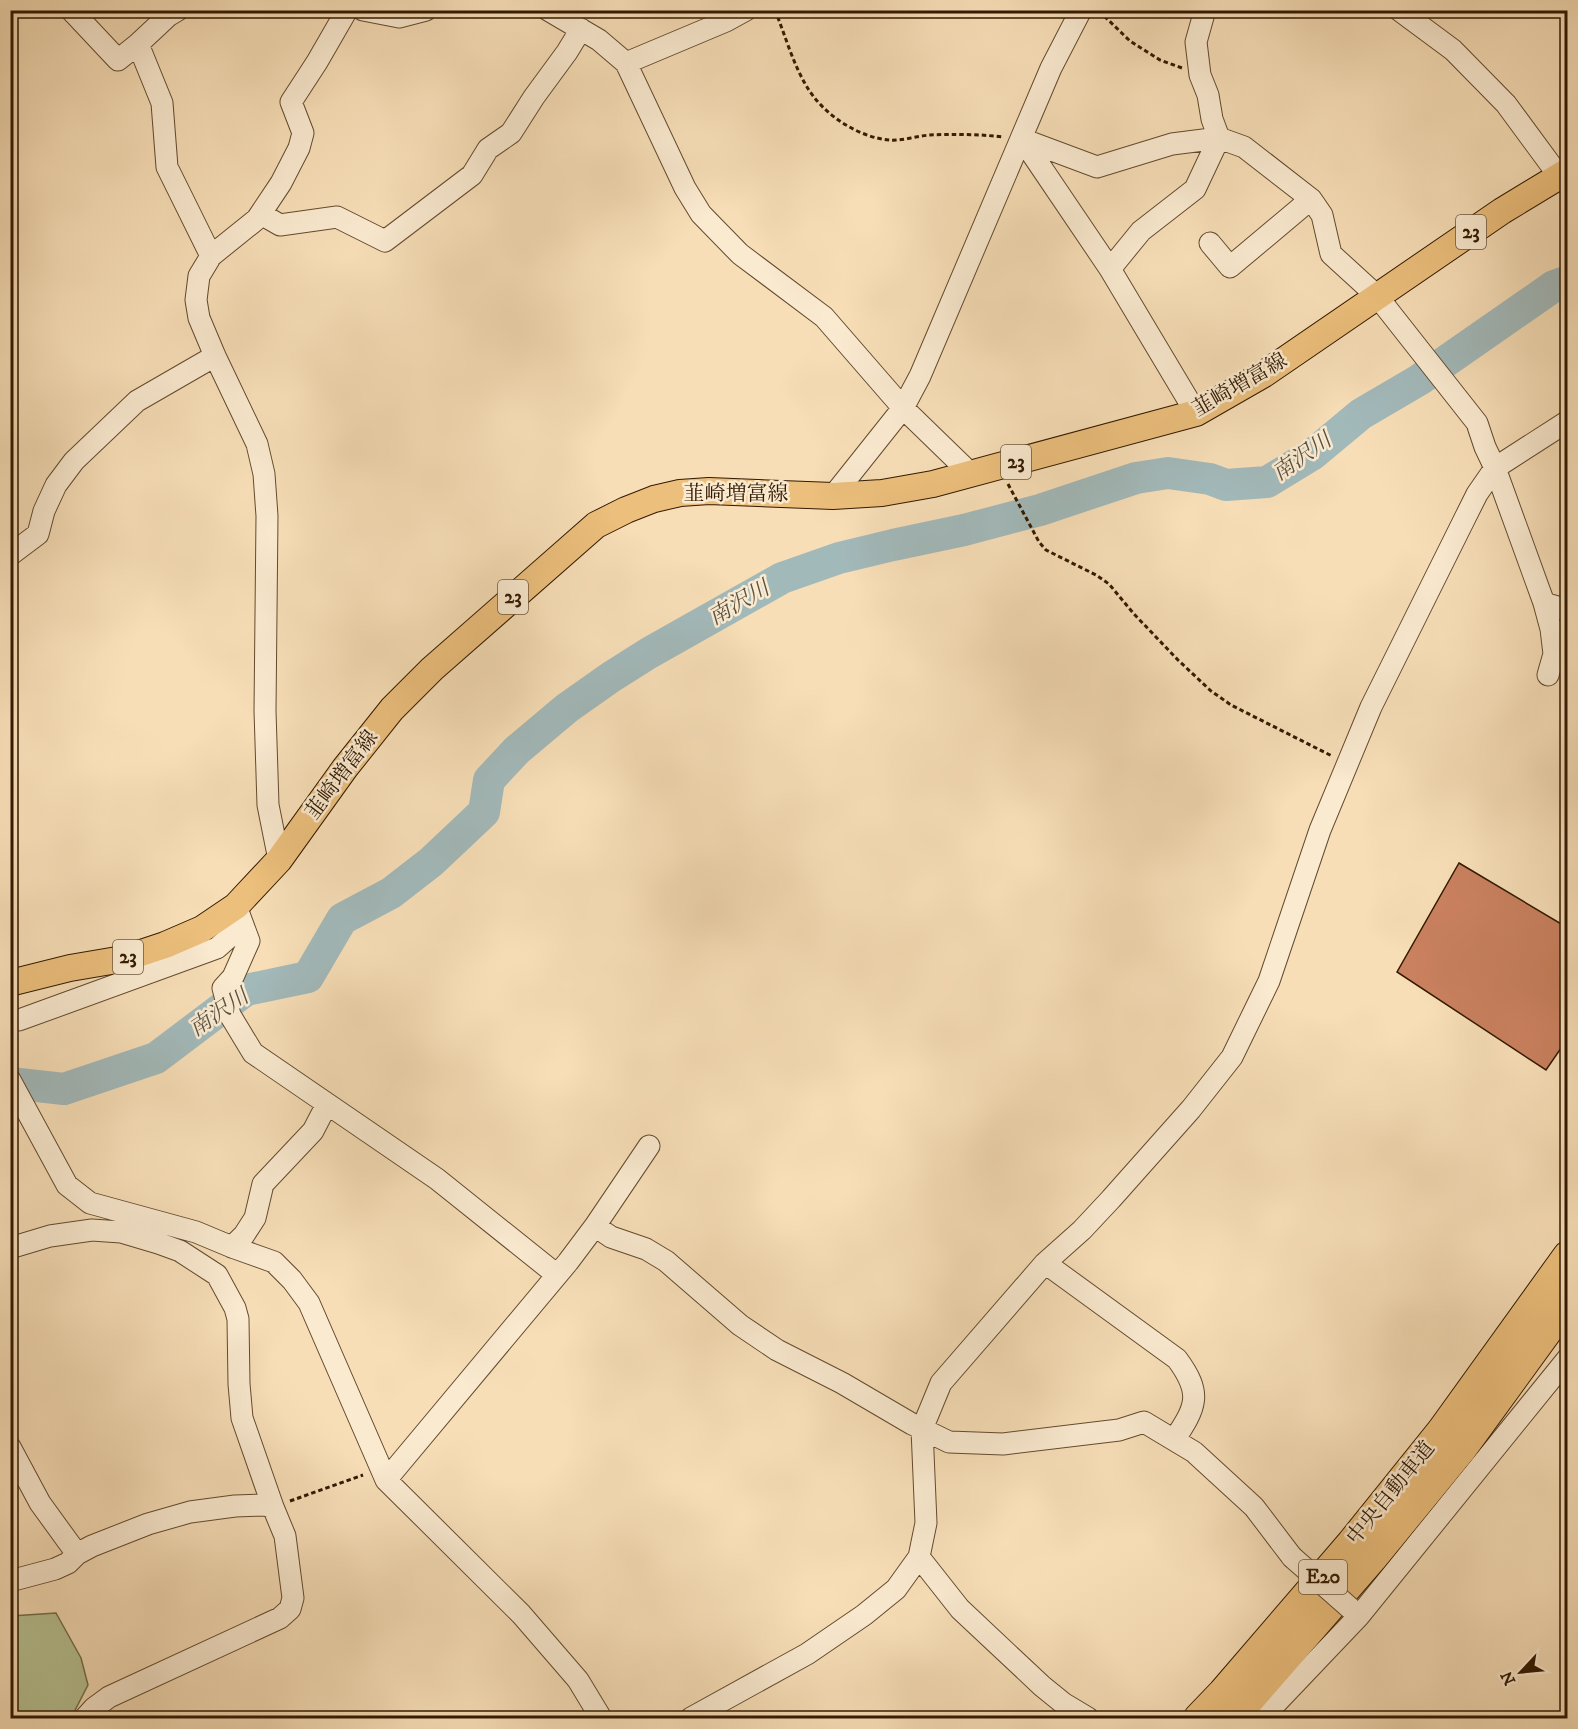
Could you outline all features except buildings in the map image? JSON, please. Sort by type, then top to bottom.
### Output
[{"type":"highway","name":"中央自動車道","points":[[1200,1719],[1352,1543],[1442,1431],[1568,1256]]},
{"type":"highway","name":"中央自動車道","points":[[1233,1719],[1372,1558],[1462,1448],[1568,1302]]},
{"type":"main road","name":"韮崎増富線","points":[[10,983],[123,958],[165,945],[239,916],[345,768],[392,709],[432,669],[596,525],[645,503],[680,493],[709,491],[833,496],[882,493],[933,484],[1196,413],[1264,374],[1502,211],[1563,174]]},
{"type":"street","points":[[71,10],[118,60],[178,10]]},
{"type":"street","points":[[279,860],[268,805],[264,702],[267,516],[264,474],[256,444],[199,318],[196,300],[199,276],[211,256],[257,219],[281,183],[299,148],[303,133],[291,102],[347,10]]},
{"type":"street","points":[[363,10],[399,17],[426,10]]},
{"type":"street","points":[[549,10],[599,40],[626,63],[685,188],[701,214],[740,254],[824,317],[903,408],[970,473]]},
{"type":"street","points":[[626,63],[726,21],[746,10]]},
{"type":"street","points":[[833,496],[903,408],[920,376],[1051,68],[1081,10]]},
{"type":"street","points":[[1110,269],[1141,231],[1195,189],[1219,138],[1212,119],[1208,95],[1200,75],[1196,42],[1205,10]]},
{"type":"street","points":[[1399,10],[1453,50],[1506,104],[1563,174]]},
{"type":"street","points":[[261,214],[280,225],[337,217],[385,241],[472,175],[488,149],[511,133],[581,29]]},
{"type":"street","points":[[138,44],[162,103],[167,167],[211,256]]},
{"type":"street","points":[[1022,139],[1097,167],[1173,144],[1219,138],[1244,147],[1311,199],[1322,215],[1330,254],[1377,296],[1477,423],[1544,603],[1551,629],[1554,654],[1548,675]]},
{"type":"street","points":[[1022,139],[1110,269],[1196,413]]},
{"type":"street","points":[[1210,243],[1230,267],[1311,199]]},
{"type":"street","points":[[10,555],[38,534],[44,511],[56,485],[74,461],[137,400],[215,356]]},
{"type":"street","points":[[691,1719],[807,1654],[864,1615],[896,1589],[919,1557],[926,1523],[922,1429],[941,1383],[1045,1263],[1082,1230],[1111,1199],[1191,1109],[1232,1057],[1269,981],[1320,830],[1371,707],[1477,494],[1495,468],[1568,421]]},
{"type":"street","points":[[1544,603],[1568,609]]},
{"type":"street","points":[[15,1020],[217,948],[239,916]]},
{"type":"street","points":[[239,916],[249,941],[233,977],[224,988],[230,1015],[253,1053],[437,1179],[557,1275]]},
{"type":"street","points":[[10,1080],[67,1185],[90,1203],[106,1207],[116,1225],[180,1251],[217,1275],[231,1298],[238,1318],[242,1418],[285,1536],[293,1598],[290,1609],[280,1618],[109,1697],[94,1708],[85,1719]]},
{"type":"street","points":[[232,1247],[244,1235],[255,1218],[263,1184],[313,1131],[327,1104]]},
{"type":"street","points":[[384,1474],[557,1275],[595,1226],[649,1146]]},
{"type":"street","points":[[10,1248],[50,1236],[116,1225],[196,1232],[274,1262],[292,1280],[309,1304],[384,1474],[521,1614],[578,1680],[602,1719]]},
{"type":"street","points":[[595,1226],[611,1237],[646,1249],[666,1261],[740,1325],[777,1350],[950,1442],[1003,1444],[1119,1430],[1144,1422],[1194,1452],[1254,1507],[1292,1557],[1354,1612]]},
{"type":"street","points":[[1045,1263],[1177,1359],[1188,1373],[1193,1385],[1194,1406],[1190,1417],[1174,1440]]},
{"type":"street","points":[[1262,1719],[1568,1358]]},
{"type":"street","points":[[10,1447],[40,1503],[77,1554]]},
{"type":"street","points":[[10,1581],[55,1569],[92,1546],[148,1524],[190,1512],[244,1506],[273,1507]]},
{"type":"street","points":[[919,1557],[960,1609],[1042,1686],[1088,1719]]},
{"type":"path","points":[[775,10],[807,88],[823,106],[848,126],[863,133],[890,140],[928,135],[974,133],[1022,139]]},
{"type":"path","points":[[1099,10],[1130,41],[1160,60],[1200,75]]},
{"type":"path","points":[[998,466],[1039,542],[1046,549],[1096,575],[1108,584],[1134,614],[1211,690],[1231,705],[1347,764]]},
{"type":"path","points":[[273,1507],[384,1474]]},
{"type":"green space","points":[[56,1613],[81,1658],[88,1685],[71,1718],[11,1718],[11,1616]]},
{"type":"waterway","name":"南沢川","points":[[10,1083],[64,1089],[156,1058],[246,990],[308,977],[342,919],[391,893],[431,862],[484,812],[489,780],[517,750],[567,708],[611,677],[782,578],[839,558],[964,530],[1040,510],[1136,478],[1168,473],[1210,479],[1226,485],[1267,482],[1313,454],[1361,414],[1419,380],[1554,286],[1568,281]]}]
